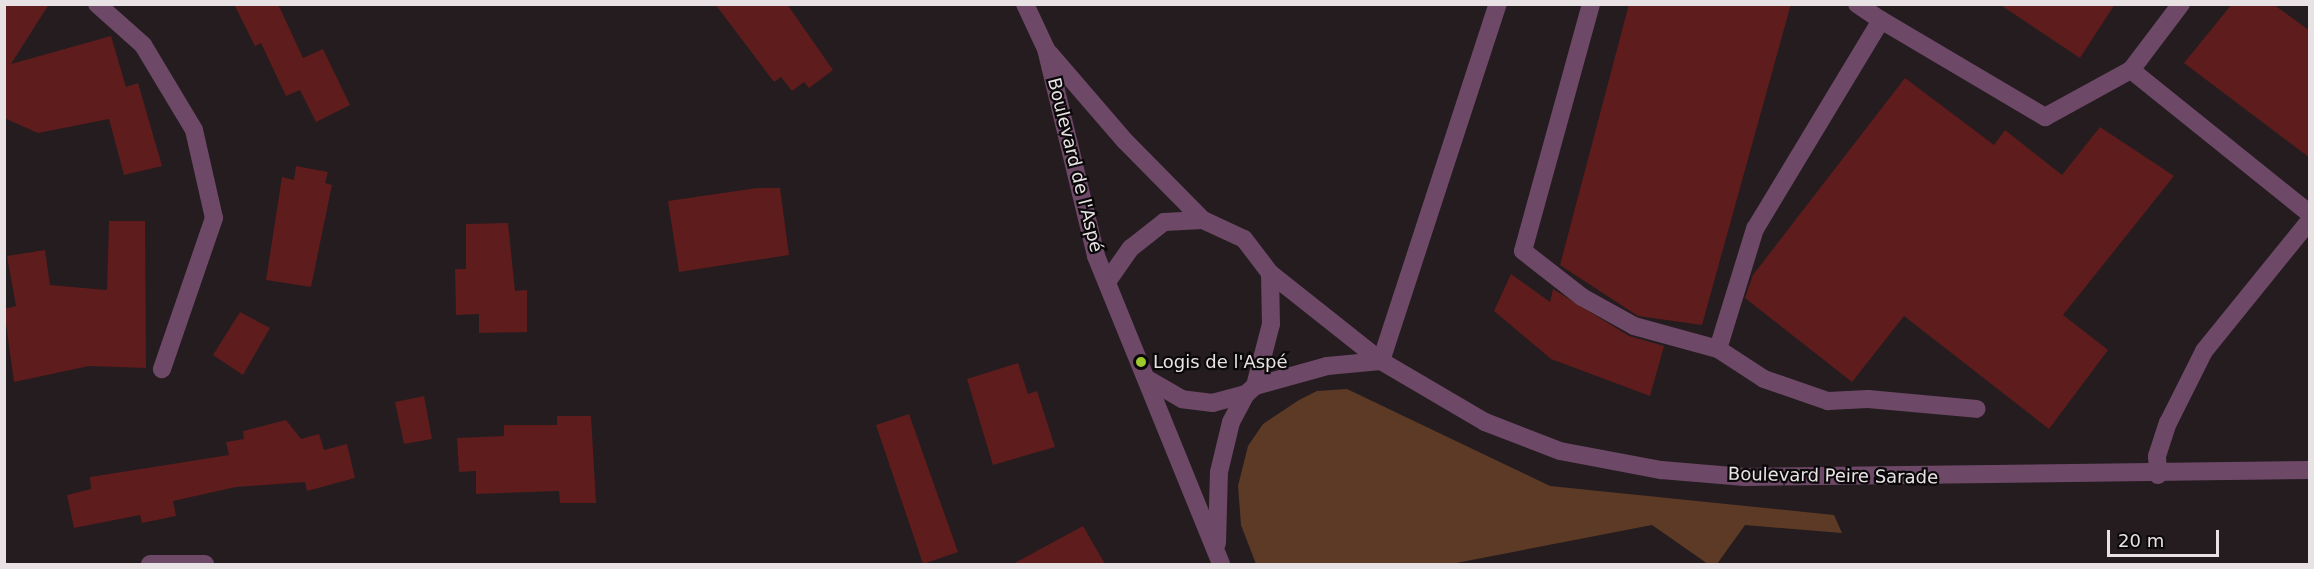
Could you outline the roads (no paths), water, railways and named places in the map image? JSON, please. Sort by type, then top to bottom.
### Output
[{"type":"street","points":[[97,4],[143,45],[194,130],[214,218],[162,369]]},
{"type":"street","name":"Boulevard de l'Aspé","points":[[1025,4],[1046,49],[1096,256],[1109,279]]},
{"type":"street","points":[[1148,380],[1182,399],[1213,403],[1327,366],[1380,361],[1498,4]]},
{"type":"street","points":[[1591,4],[1523,251],[1582,297],[1634,326],[1718,349],[1764,379],[1828,401],[1868,399],[1977,409]]},
{"type":"street","points":[[1857,4],[2045,117],[2132,70],[2181,4]]},
{"type":"street","points":[[1718,349],[1755,229],[1881,20]]},
{"type":"street","name":"Boulevard de l'Aspé","points":[[1046,49],[1125,141],[1203,219]]},
{"type":"street","points":[[2132,70],[2310,214]]},
{"type":"street","points":[[1203,219],[1244,239],[1270,273],[1271,324],[1250,390],[1231,422],[1219,472],[1219,558],[1109,279],[1131,248],[1164,222],[1203,219]]},
{"type":"street","points":[[2158,475],[2157,456],[2168,423],[2204,351],[2310,220]]},
{"type":"street","name":"Boulevard Peire Sarade","points":[[1270,273],[1380,361],[1485,422],[1549,447],[1661,470],[1866,479],[2158,475],[2310,470]]},
{"type":"street","points":[[150,564],[205,564]]},
{"type":"place","name":"Logis de l'Aspé","points":[[1141,362]]}]
